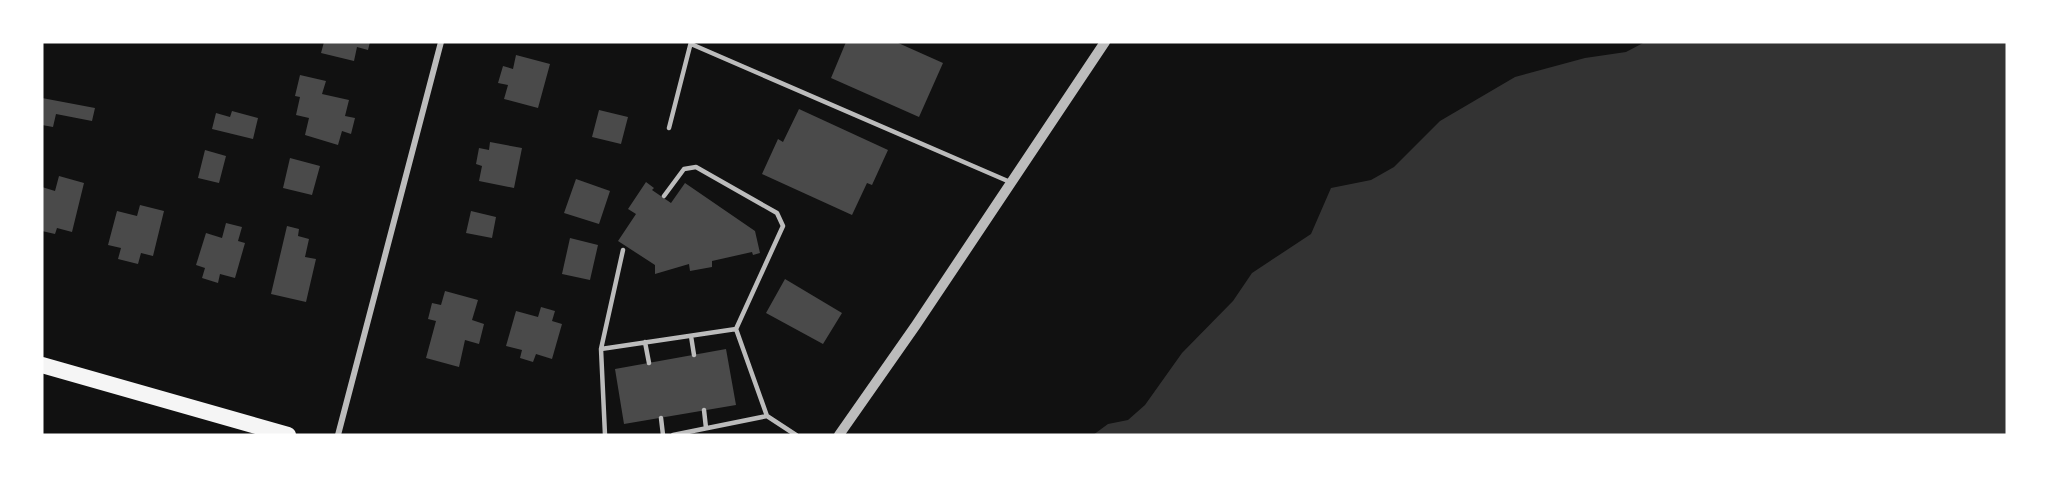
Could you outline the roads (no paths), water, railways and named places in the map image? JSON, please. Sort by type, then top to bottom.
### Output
[{"type":"highway","points":[[42,365],[288,435]]},
{"type":"street","points":[[338,435],[441,42]]},
{"type":"street","points":[[839,435],[916,325],[1105,42]]},
{"type":"lane","points":[[669,128],[691,43],[1012,183]]},
{"type":"lane","points":[[664,196],[684,169],[696,167],[777,213],[783,226],[736,329],[767,416],[796,435]]},
{"type":"lane","points":[[605,435],[601,349],[623,250]]},
{"type":"lane","points":[[601,349],[736,329]]},
{"type":"lane","points":[[691,336],[694,355]]},
{"type":"lane","points":[[645,342],[649,363]]},
{"type":"lane","points":[[704,410],[706,428]]},
{"type":"lane","points":[[673,435],[767,416]]},
{"type":"lane","points":[[661,418],[663,435]]}]
